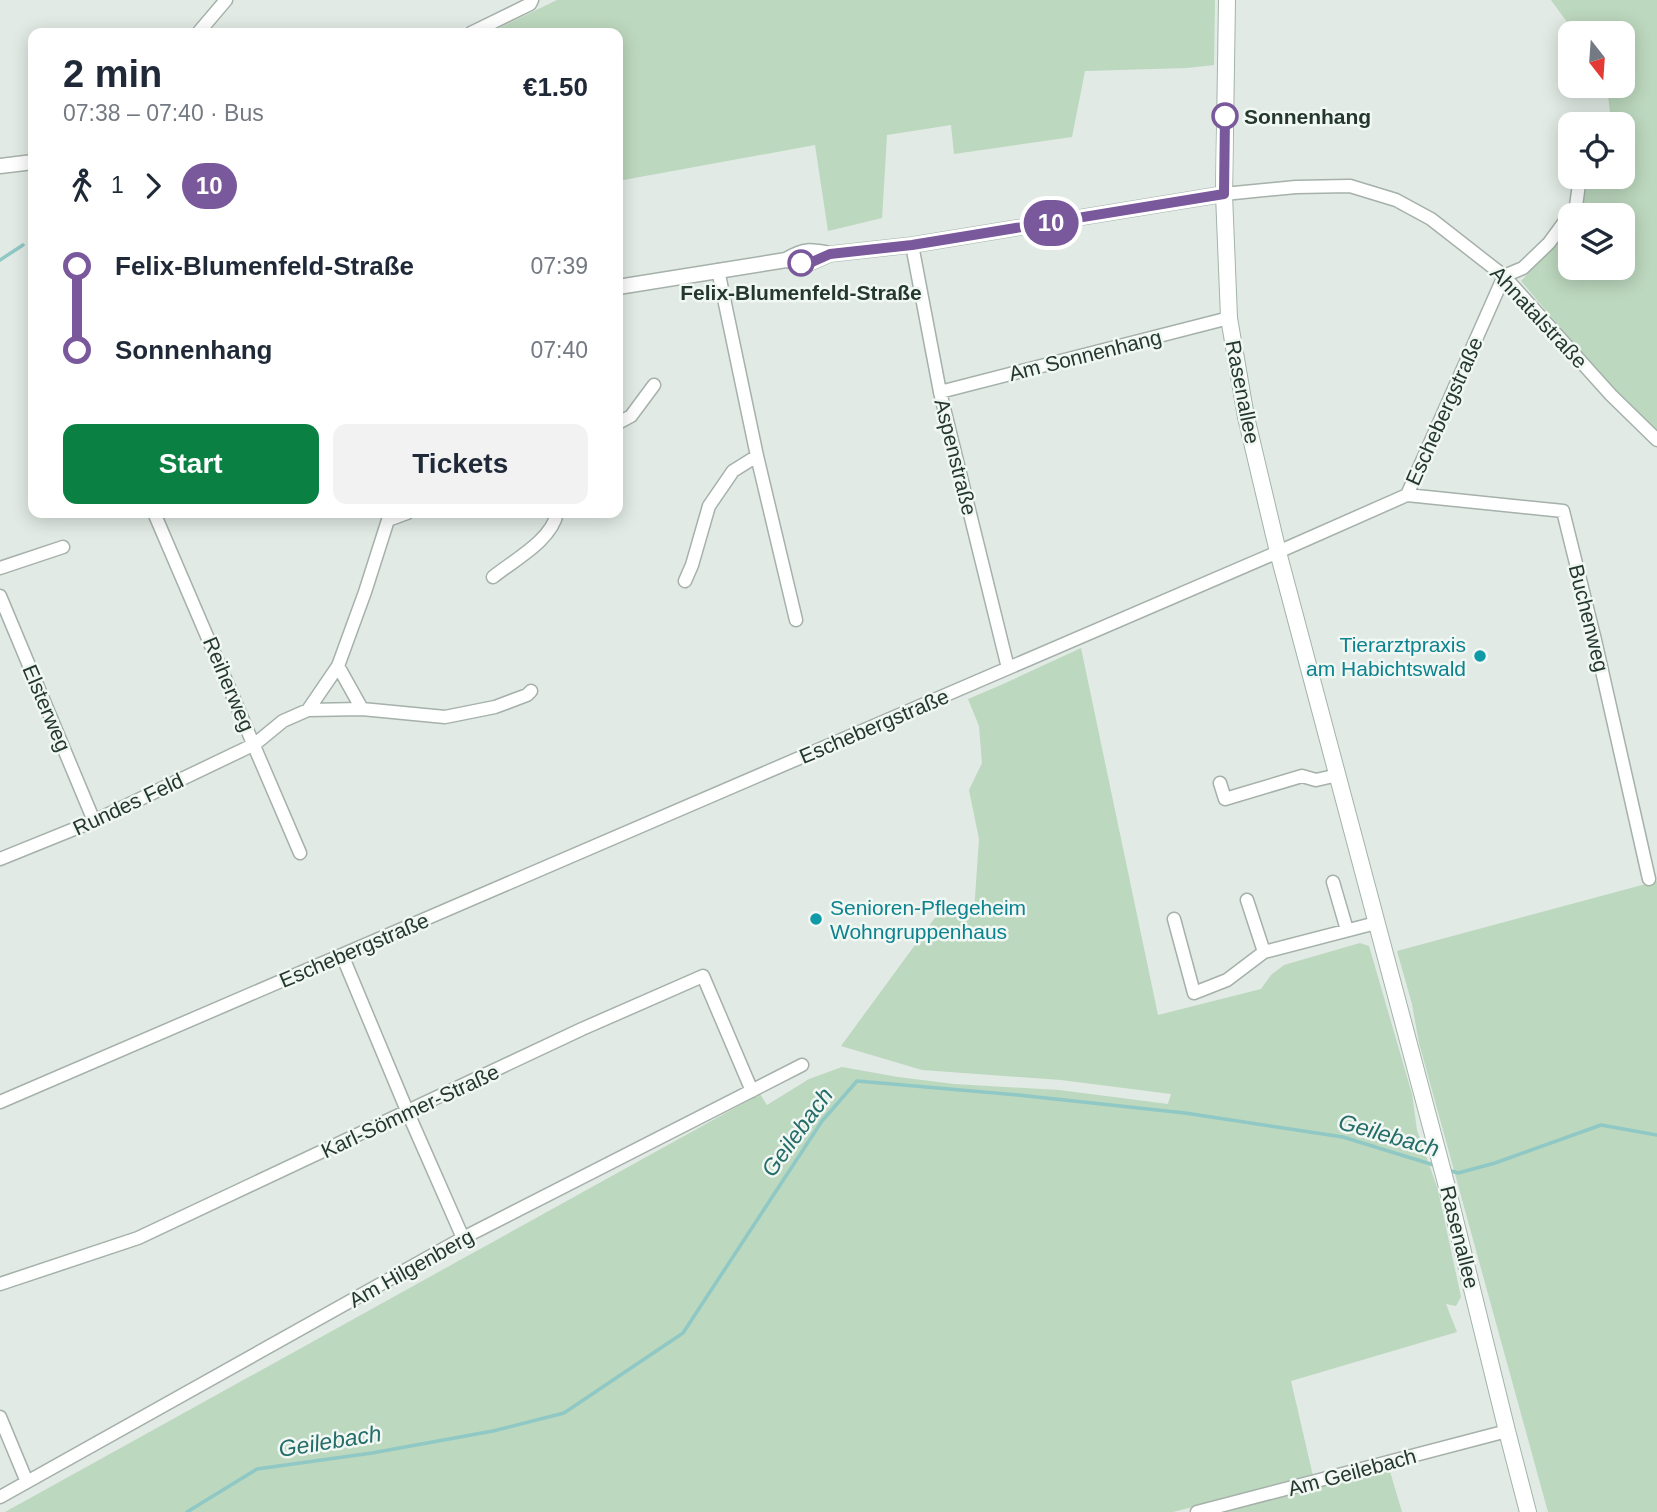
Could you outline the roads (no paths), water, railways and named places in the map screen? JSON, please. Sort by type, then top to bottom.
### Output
[{"type":"main road","name":"Rasenallee","points":[[1227,0],[1224,194],[1229,318],[1246,418],[1278,552],[1447,1187],[1528,1512]]},
{"type":"street","points":[[202,28],[226,0]]},
{"type":"street","points":[[481,28],[530,4],[532,0]]},
{"type":"street","points":[[0,166],[28,163]]},
{"type":"street","name":"Ahnatalstraße","points":[[623,286],[786,260],[810,250],[830,254],[912,245],[1224,194],[1296,187],[1350,186],[1396,200],[1431,219],[1504,276],[1611,395],[1657,440]]},
{"type":"street","points":[[1504,276],[1523,268],[1549,243],[1576,205],[1578,189]]},
{"type":"street","name":"Aspenstraße","points":[[912,245],[940,392],[1008,668]]},
{"type":"street","points":[[718,270],[757,456],[796,620]]},
{"type":"street","name":"Eschebergstraße","points":[[0,1102],[1407,495],[1504,276]]},
{"type":"street","name":"Am Sonnenhang","points":[[940,392],[1229,318]]},
{"type":"street","points":[[623,420],[631,416],[654,385]]},
{"type":"street","points":[[685,581],[709,506],[733,471],[757,456]]},
{"type":"street","name":"Buchenweg","points":[[1407,495],[1563,511],[1649,879]]},
{"type":"street","name":"Reiherweg","points":[[160,518],[300,853]]},
{"type":"street","points":[[308,710],[338,666],[388,520],[393,518]]},
{"type":"street","points":[[493,577],[541,541],[556,518]]},
{"type":"street","points":[[0,568],[63,548]]},
{"type":"street","name":"Elsterweg","points":[[0,596],[94,821]]},
{"type":"street","points":[[338,666],[362,709]]},
{"type":"street","points":[[308,710],[362,709],[445,717],[495,707],[531,691]]},
{"type":"street","name":"Rundes Feld","points":[[0,859],[94,821],[255,744],[283,721],[308,710]]},
{"type":"street","points":[[1220,783],[1225,799],[1302,776],[1316,780],[1338,775]]},
{"type":"street","points":[[1333,882],[1347,930]]},
{"type":"street","points":[[1247,900],[1264,952]]},
{"type":"street","points":[[1174,919],[1194,993],[1227,980],[1264,952],[1376,923]]},
{"type":"street","points":[[342,955],[463,1238]]},
{"type":"street","name":"Karl-Sömmer-Straße","points":[[0,1284],[138,1238],[703,976],[752,1090]]},
{"type":"street","name":"Am Hilgenberg","points":[[0,1497],[463,1238],[802,1065]]},
{"type":"street","points":[[0,1417],[26,1482]]},
{"type":"street","name":"Am Geilebach","points":[[1197,1512],[1507,1431]]},
{"type":"waterway","points":[[0,260],[23,245]]},
{"type":"waterway","name":"Geilebach","points":[[187,1512],[257,1469],[372,1453],[493,1431],[564,1413],[683,1333],[822,1121],[857,1081],[1185,1113],[1343,1137],[1437,1166]]},
{"type":"waterway","name":"Geilebach","points":[[1448,1170],[1458,1173],[1495,1163],[1601,1125],[1657,1135]]},
{"type":"place","name":"Sonnenhang","points":[[1225,116]]},
{"type":"place","name":"Felix-Blumenfeld-Straße","points":[[801,263]]},
{"type":"place","name":"Tierarztpraxis am Habichtswald","points":[[1480,656]]},
{"type":"place","name":"Senioren-Pflegeheim Wohngruppenhaus","points":[[816,919]]}]
